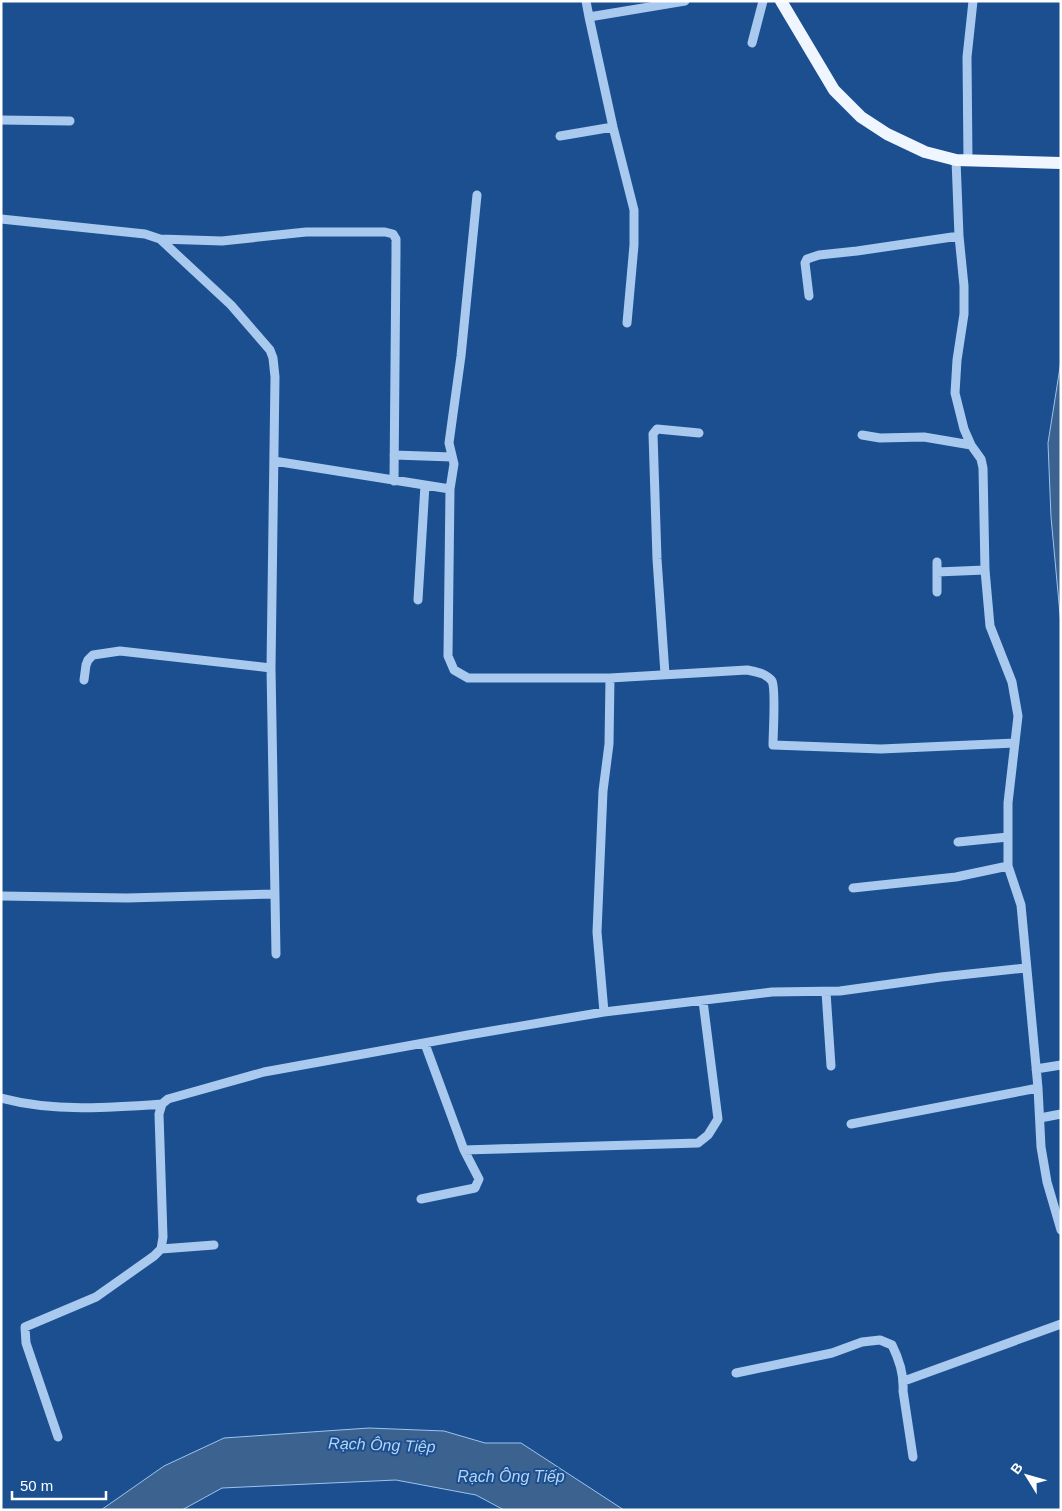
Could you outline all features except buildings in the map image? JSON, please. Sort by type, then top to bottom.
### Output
[{"type":"main road","points":[[781,1],[834,90],[861,117],[887,134],[925,152],[962,160],[1054,163]]},
{"type":"street","points":[[586,1],[613,127],[634,210],[634,245],[627,324]]},
{"type":"street","points":[[589,17],[685,1]]},
{"type":"street","points":[[752,43],[763,1]]},
{"type":"street","points":[[973,1],[967,56],[959,236],[964,286],[964,314],[957,360],[955,393],[971,445],[982,459],[985,570],[990,626],[1012,682],[1018,716],[1008,803],[1008,866],[1021,905],[1038,1088],[1041,1147],[1047,1182],[1058,1210],[1061,1230]]},
{"type":"street","points":[[1,120],[70,121]]},
{"type":"street","points":[[560,136],[613,127]]},
{"type":"street","points":[[477,195],[461,356],[449,443],[453,461],[450,489],[448,656],[454,670],[468,678],[610,678],[747,670],[767,676],[774,685],[773,744],[881,749],[1015,743]]},
{"type":"street","points":[[1,219],[145,234],[160,239],[222,241],[306,232],[385,232],[393,234],[396,239],[394,481]]},
{"type":"street","points":[[809,296],[805,263],[810,257],[819,254],[857,251],[959,236]]},
{"type":"street","points":[[160,239],[231,305],[270,350],[274,358],[271,668],[276,954]]},
{"type":"street","points":[[665,674],[657,559],[653,434],[657,429],[699,433]]},
{"type":"street","points":[[862,435],[880,438],[924,437],[971,445]]},
{"type":"street","points":[[394,455],[453,461]]},
{"type":"street","points":[[274,461],[450,489]]},
{"type":"street","points":[[418,600],[425,485]]},
{"type":"street","points":[[937,592],[937,567],[985,570]]},
{"type":"street","points":[[84,680],[86,665],[93,655],[120,651],[271,668]]},
{"type":"street","points":[[604,1012],[597,932],[603,791],[609,744],[610,678]]},
{"type":"street","points":[[958,842],[1008,837]]},
{"type":"street","points":[[852,888],[956,877],[1008,866]]},
{"type":"street","points":[[1,896],[126,898],[274,894]]},
{"type":"street","points":[[58,1437],[26,1343],[24,1328],[96,1297],[161,1249],[163,1236],[159,1114],[162,1104],[168,1099],[264,1072],[604,1012],[772,992],[840,991],[1026,968]]},
{"type":"street","points":[[826,992],[831,1066]]},
{"type":"street","points":[[464,1150],[698,1143],[708,1135],[718,1119],[703,1001]]},
{"type":"street","points":[[421,1199],[475,1188],[479,1179],[464,1150],[424,1044]]},
{"type":"street","points":[[1036,1069],[1061,1065]]},
{"type":"street","points":[[851,1124],[1038,1088]]},
{"type":"street","points":[[1,1098],[19,1103],[64,1108],[112,1108],[162,1104]]},
{"type":"street","points":[[1040,1118],[1061,1114]]},
{"type":"street","points":[[161,1249],[214,1245]]},
{"type":"street","points":[[904,1381],[1061,1324]]},
{"type":"street","points":[[736,1374],[832,1353],[862,1342],[880,1340],[892,1346],[897,1354],[904,1381],[903,1391],[913,1456]]},
{"type":"water","points":[[1061,361],[1061,625],[1051,517],[1048,443]]},
{"type":"water","name":"Rạch Ông Tiếp","points":[[369,1428],[444,1431],[485,1443],[521,1443],[624,1510],[504,1510],[476,1495],[396,1480],[222,1488],[182,1510],[101,1510],[164,1466],[224,1438]]},
{"type":"water label","name":"Rạch Ông Tiệp","points":[[382,1445]]}]
